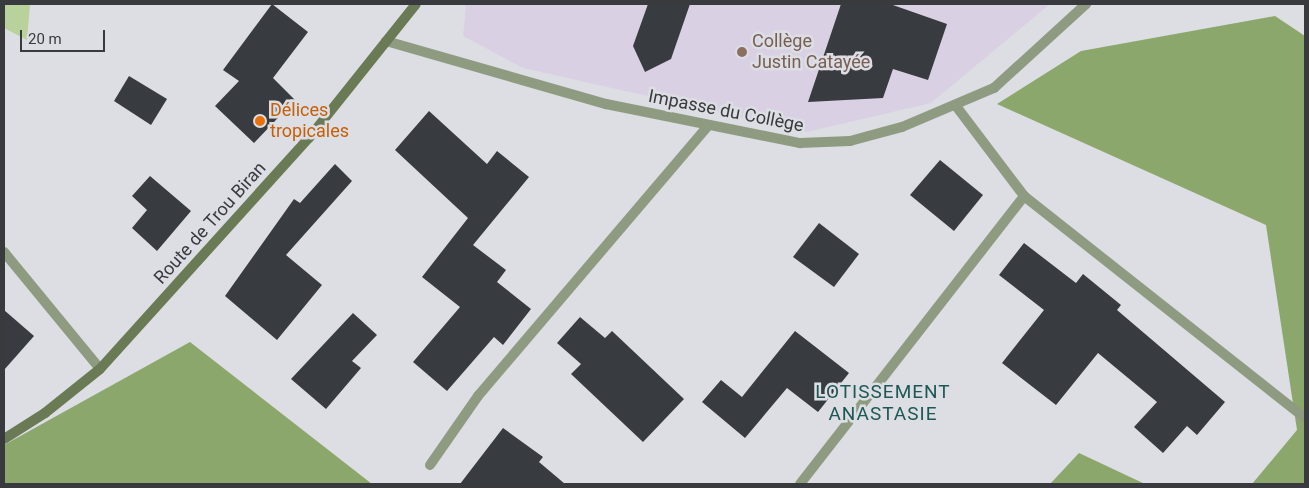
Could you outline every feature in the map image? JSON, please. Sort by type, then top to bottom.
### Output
[{"type":"main road","name":"Route de Trou Biran","points":[[4,439],[45,413],[100,369],[309,138],[416,4]]},
{"type":"street","name":"Impasse du Collège","points":[[386,41],[492,74],[708,126],[800,143],[850,142],[956,106],[994,88],[1086,4]]},
{"type":"street","points":[[956,106],[1024,196],[1305,418]]},
{"type":"street","points":[[430,465],[478,396],[708,126]]},
{"type":"street","points":[[800,484],[1024,196]]},
{"type":"street","points":[[4,252],[100,369]]},
{"type":"shaded area","name":"Collège Justin Catayée","points":[[466,4],[1050,4],[931,103],[807,132],[523,68],[463,36]]},
{"type":"green space","points":[[4,4],[30,4],[27,40],[4,28]]},
{"type":"green space","points":[[1275,16],[1305,36],[1305,484],[1252,484],[1297,430],[1266,225],[997,104],[1081,51]]},
{"type":"green space","points":[[190,342],[372,484],[4,484],[4,445]]},
{"type":"green space","points":[[1079,453],[1145,484],[1050,484]]},
{"type":"building","points":[[272,4],[308,32],[273,78],[295,100],[254,143],[215,106],[239,81],[223,70]]},
{"type":"building","points":[[648,4],[690,4],[671,59],[645,72],[633,46]]},
{"type":"building","points":[[841,4],[890,4],[947,24],[928,80],[893,69],[883,98],[808,102]]},
{"type":"building","points":[[129,76],[167,99],[151,125],[114,101]]},
{"type":"building","points":[[429,111],[487,164],[497,151],[529,177],[473,245],[506,270],[497,282],[531,309],[503,345],[494,337],[447,391],[413,362],[460,307],[422,277],[468,218],[395,150]]},
{"type":"building","points":[[940,160],[983,195],[954,231],[910,195]]},
{"type":"building","points":[[335,164],[352,181],[286,255],[322,285],[277,340],[225,296],[294,199],[300,203]]},
{"type":"building","points":[[150,176],[191,211],[157,251],[132,228],[147,210],[132,196]]},
{"type":"building","points":[[819,223],[859,254],[834,287],[793,257]]},
{"type":"building","points":[[1024,243],[1076,283],[1083,274],[1121,305],[1117,310],[1225,402],[1197,435],[1187,426],[1163,453],[1134,427],[1157,402],[1098,353],[1056,405],[1002,363],[1044,310],[999,275]]},
{"type":"building","points":[[4,310],[34,336],[4,370]]},
{"type":"building","points":[[353,313],[377,335],[352,361],[361,368],[326,409],[291,379]]},
{"type":"building","points":[[580,317],[605,338],[612,331],[684,399],[643,442],[571,374],[581,364],[557,343]]},
{"type":"building","points":[[795,331],[849,373],[818,412],[787,388],[745,438],[702,402],[721,380],[742,397]]},
{"type":"building","points":[[503,428],[543,457],[539,462],[565,484],[460,484]]},
{"type":"place","name":"Collège Justin Catayée","points":[[742,52]]},
{"type":"place","name":"Délices tropicales","points":[[260,121]]},
{"type":"district","name":"LOTISSEMENT ANASTASIE","points":[[883,403]]}]
